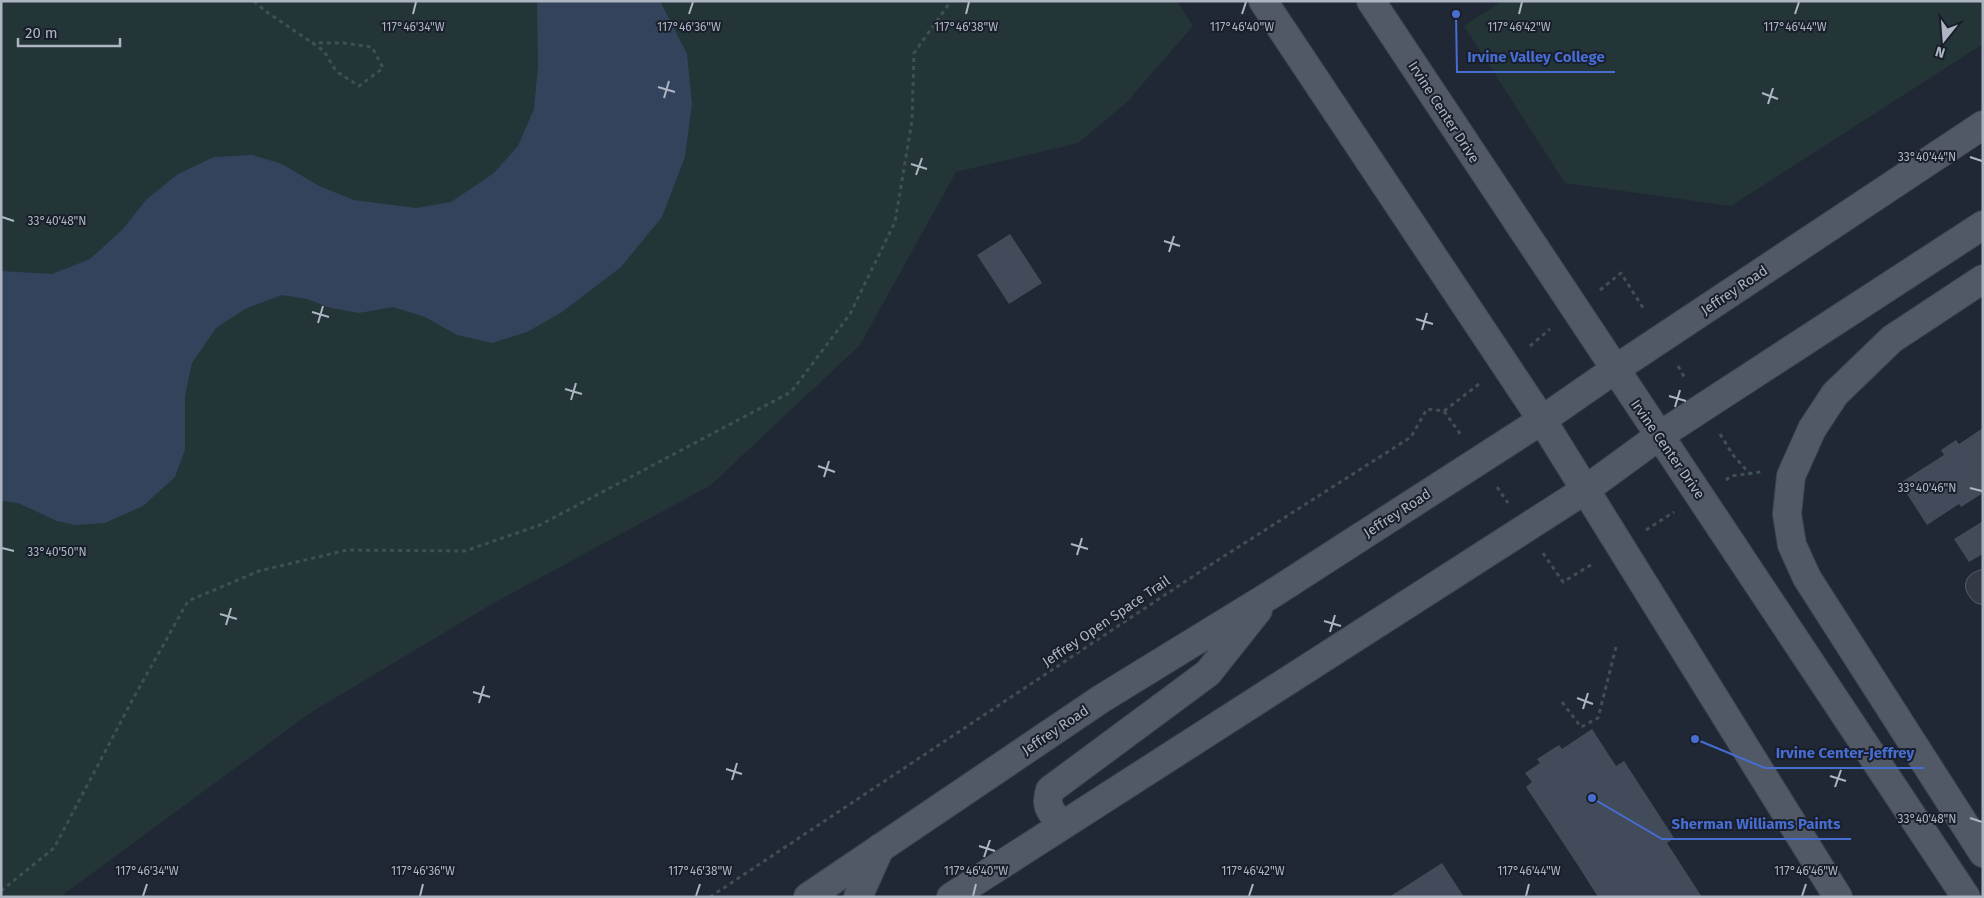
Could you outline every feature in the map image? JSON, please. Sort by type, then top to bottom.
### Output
[{"type":"main road","points":[[1263,1],[1542,420],[1838,897]]},
{"type":"main road","name":"Irvine Center Drive","points":[[1371,1],[1614,370],[1966,897]]},
{"type":"main road","name":"Jeffrey Road","points":[[808,897],[1101,699],[1272,594],[1542,420],[1614,370],[1983,125]]},
{"type":"main road","points":[[951,897],[1585,490],[1659,436],[1983,225]]},
{"type":"main road","points":[[1983,279],[1892,339],[1835,394],[1812,429],[1791,476],[1787,514],[1792,545],[1807,578],[1983,853]]},
{"type":"main road","points":[[1062,825],[1048,808],[1047,798],[1050,790],[1208,673],[1272,594]]},
{"type":"main road","points":[[858,897],[880,848]]},
{"type":"street","points":[[1983,584],[1980,586],[1983,590]]},
{"type":"path","points":[[254,1],[312,43],[324,51],[336,71],[359,86],[383,68],[372,47],[343,42],[312,43]]},
{"type":"path","points":[[1,891],[54,848],[134,697],[188,601],[259,570],[347,550],[465,551],[474,548],[540,525],[791,392],[850,314],[896,222],[912,121],[914,53],[951,1]]},
{"type":"path","name":"Jeffrey Open Space Trail","points":[[710,897],[1207,568],[1411,437],[1427,409],[1444,411],[1506,365]]},
{"type":"path","points":[[1444,411],[1563,582]]},
{"type":"path","points":[[1734,455],[1750,474]]},
{"type":"path","points":[[1731,476],[1769,471]]},
{"type":"path","points":[[1562,702],[1581,727],[1598,718],[1616,647]]},
{"type":"shaded area","points":[[1,1],[1177,1],[1193,26],[1127,102],[1078,143],[956,172],[860,345],[711,485],[492,604],[310,713],[60,897],[1,897]]},
{"type":"shaded area","points":[[1502,1],[1983,1],[1983,44],[1731,206],[1565,183],[1464,26]]},
{"type":"water","points":[[537,1],[660,1],[687,54],[692,104],[685,157],[662,217],[621,267],[562,312],[527,332],[492,343],[457,335],[425,317],[393,307],[359,313],[331,308],[307,299],[282,295],[245,309],[216,328],[192,363],[185,396],[185,450],[175,477],[143,506],[105,523],[75,525],[57,521],[18,503],[1,501],[1,271],[52,274],[90,259],[122,230],[147,199],[178,174],[214,157],[252,155],[282,164],[319,186],[354,200],[416,208],[451,202],[494,173],[518,146],[534,109],[538,66]]},
{"type":"building","points":[[1010,234],[1042,283],[1009,304],[977,255]]},
{"type":"building","points":[[1983,428],[1983,493],[1961,507],[1959,504],[1927,525],[1900,483],[1944,455],[1941,450],[1956,440],[1959,444]]},
{"type":"building","points":[[1983,521],[1983,554],[1969,562],[1954,539]]},
{"type":"building","points":[[1592,729],[1616,766],[1624,761],[1674,838],[1667,843],[1702,897],[1598,897],[1526,787],[1532,782],[1525,773],[1540,763],[1537,759],[1559,745],[1562,749]]},
{"type":"building","points":[[1442,863],[1464,897],[1389,897],[1400,890]]},
{"type":"place","name":"Irvine Valley College","points":[[1456,14]]},
{"type":"place","name":"Irvine Center-Jeffrey","points":[[1695,739]]},
{"type":"place","name":"Sherman Williams Paints","points":[[1592,798]]}]
